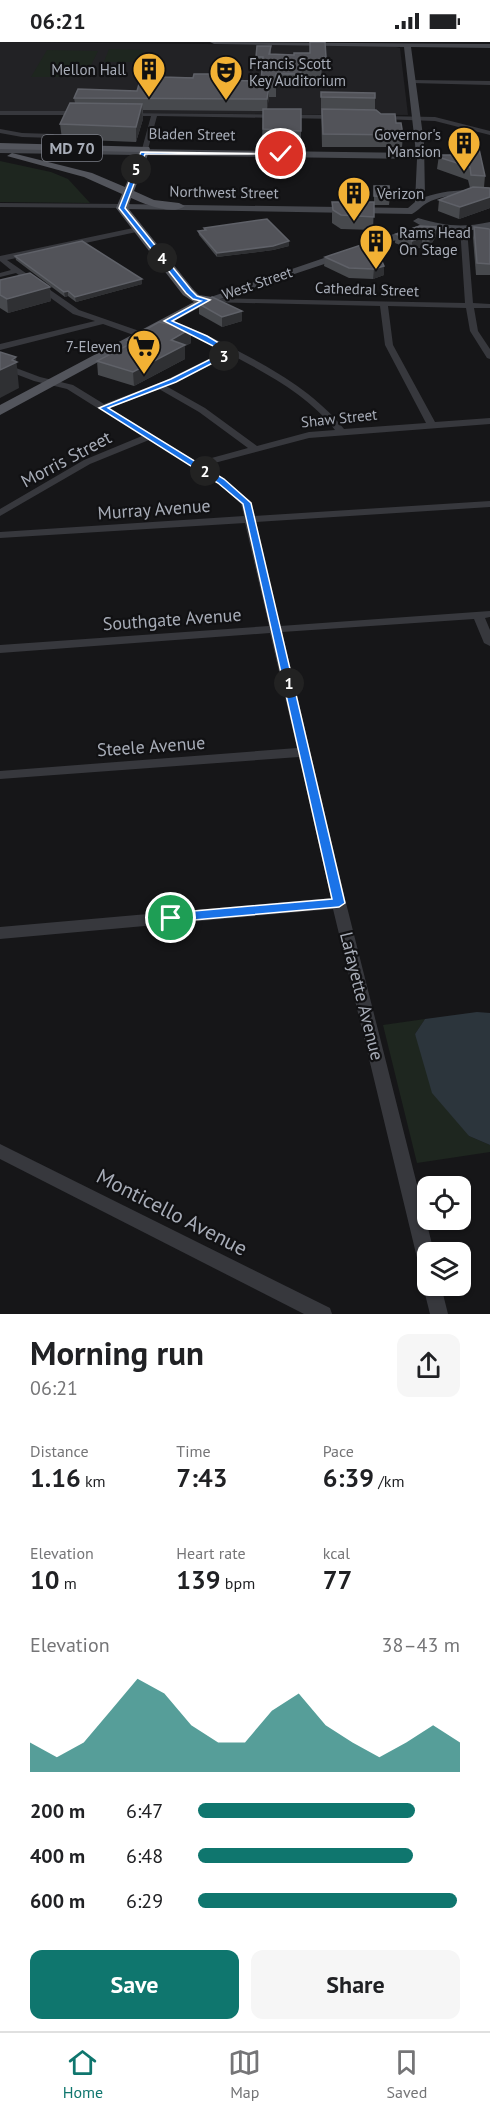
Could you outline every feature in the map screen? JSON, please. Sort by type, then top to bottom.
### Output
[{"type":"main road","points":[[214,42],[490,46]]},
{"type":"main road","points":[[406,43],[413,82],[422,184],[420,202],[412,211],[416,220],[428,225],[463,229],[490,225]]},
{"type":"main road","points":[[0,150],[72,170],[152,203],[179,206]]},
{"type":"main road","name":"Bladen Street","points":[[0,150],[420,154]]},
{"type":"main road","points":[[144,151],[122,208],[190,294],[195,298],[207,300]]},
{"type":"main road","points":[[422,184],[460,193],[490,194]]},
{"type":"main road","points":[[420,202],[460,193]]},
{"type":"main road","name":"Northwest Street","points":[[123,206],[412,211]]},
{"type":"main road","name":"West Street","points":[[0,411],[207,300],[428,225]]},
{"type":"street","points":[[413,82],[490,83]]},
{"type":"street","points":[[0,113],[84,113]]},
{"type":"street","points":[[49,144],[64,113]]},
{"type":"street","points":[[116,114],[343,117]]},
{"type":"street","points":[[144,151],[154,115]]},
{"type":"street","points":[[378,118],[416,115],[490,133]]},
{"type":"street","points":[[0,131],[56,130]]},
{"type":"street","name":"Northwest Street","points":[[0,206],[123,206]]},
{"type":"street","points":[[0,258],[138,229]]},
{"type":"street","points":[[463,229],[469,306],[474,331],[490,356]]},
{"type":"street","points":[[0,258],[76,312],[141,335]]},
{"type":"street","points":[[0,275],[19,270]]},
{"type":"street","name":"Cathedral Street","points":[[207,300],[490,306]]},
{"type":"street","points":[[384,304],[389,345],[432,425]]},
{"type":"street","points":[[167,321],[280,378],[321,407],[335,420],[341,432]]},
{"type":"street","points":[[0,347],[102,322]]},
{"type":"street","points":[[103,408],[159,387],[231,352]]},
{"type":"street","name":"Lafayette Avenue","points":[[3,369],[69,387],[195,465],[239,495],[246,503],[339,903],[422,1242]]},
{"type":"street","points":[[159,387],[202,410],[254,448]]},
{"type":"street","name":"Shaw Street","points":[[195,465],[292,438],[490,421]]},
{"type":"street","name":"Morris Street","points":[[0,513],[87,462],[148,436]]},
{"type":"street","name":"Murray Avenue","points":[[0,535],[490,504]]},
{"type":"street","points":[[484,614],[490,643]]},
{"type":"street","name":"Southgate Avenue","points":[[0,649],[484,614]]},
{"type":"street","name":"Steele Avenue","points":[[0,775],[305,752]]},
{"type":"street","points":[[0,933],[339,903]]},
{"type":"street","name":"Monticello Avenue","points":[[0,1151],[302,1309],[323,1314]]},
{"type":"street","points":[[434,1296],[439,1314]]},
{"type":"shaded area","points":[[0,42],[393,46],[400,48],[408,115],[0,112]]},
{"type":"shaded area","points":[[109,49],[144,50],[139,62],[104,62]]},
{"type":"shaded area","points":[[47,50],[98,51],[85,77],[31,77]]},
{"type":"shaded area","points":[[0,161],[51,172],[68,179],[90,203],[0,202]]},
{"type":"shaded area","points":[[477,1012],[490,1013],[490,1145],[469,1136],[432,1093],[415,1034],[425,1019]]},
{"type":"shaded area","points":[[425,1019],[415,1034],[469,1136],[490,1145],[490,1152],[417,1163],[383,1025]]},
{"type":"building","points":[[310,42],[325,42],[326,57],[323,57],[322,66],[301,66],[301,74],[276,74],[276,86],[269,86],[267,99],[74,98],[78,89],[137,91],[142,74],[155,68],[161,68],[163,77],[193,78],[194,74],[211,74],[211,77],[215,77],[214,80],[261,81],[263,57],[256,57],[257,46],[271,46],[269,54],[294,55],[294,53],[310,53]]},
{"type":"building","points":[[321,92],[375,93],[375,98],[321,97]]},
{"type":"building","points":[[70,103],[142,104],[136,127],[60,124]]},
{"type":"building","points":[[263,109],[301,109],[301,131],[263,129]]},
{"type":"building","points":[[322,109],[376,110],[381,114],[395,114],[396,123],[401,123],[403,135],[323,134]]},
{"type":"building","points":[[466,149],[479,149],[485,176],[471,175],[470,167],[438,157],[439,155],[468,155]]},
{"type":"building","points":[[374,186],[389,186],[390,197],[374,196]]},
{"type":"building","points":[[473,187],[490,188],[490,197],[460,207],[439,200]]},
{"type":"building","points":[[332,202],[374,202],[374,217],[341,215],[333,210]]},
{"type":"building","points":[[267,219],[289,241],[273,246],[217,253],[198,231],[206,230],[204,228]]},
{"type":"building","points":[[420,226],[437,227],[430,238],[422,237],[412,241],[396,234]]},
{"type":"building","points":[[474,227],[490,229],[490,264],[477,263]]},
{"type":"building","points":[[82,241],[142,279],[75,297],[68,291],[64,292],[15,256]]},
{"type":"building","points":[[361,245],[372,249],[379,255],[384,266],[374,269],[349,268],[325,257]]},
{"type":"building","points":[[30,273],[50,287],[7,299],[0,295],[0,280]]},
{"type":"building","points":[[212,297],[242,311],[222,317],[199,304]]},
{"type":"building","points":[[159,322],[190,329],[171,340],[185,345],[133,372],[97,361],[134,342],[127,340]]},
{"type":"building","points":[[0,352],[16,357],[12,360],[17,362],[0,370]]},
{"type":"place","name":"Mellon Hall","points":[[149,98]]},
{"type":"place","name":"Francis Scott Key Auditorium","points":[[226,101]]},
{"type":"place","name":"Governor's Mansion","points":[[464,172]]},
{"type":"place","name":"Verizon","points":[[354,222]]},
{"type":"place","name":"Rams Head On Stage","points":[[376,270]]},
{"type":"place","name":"7-Eleven","points":[[144,375]]},
{"type":"route","points":[[171,918],[339,903],[246,503],[221,481],[103,408],[173,381],[231,352],[167,321],[207,300],[195,298],[188,292],[122,208],[143,153],[281,154]]}]
